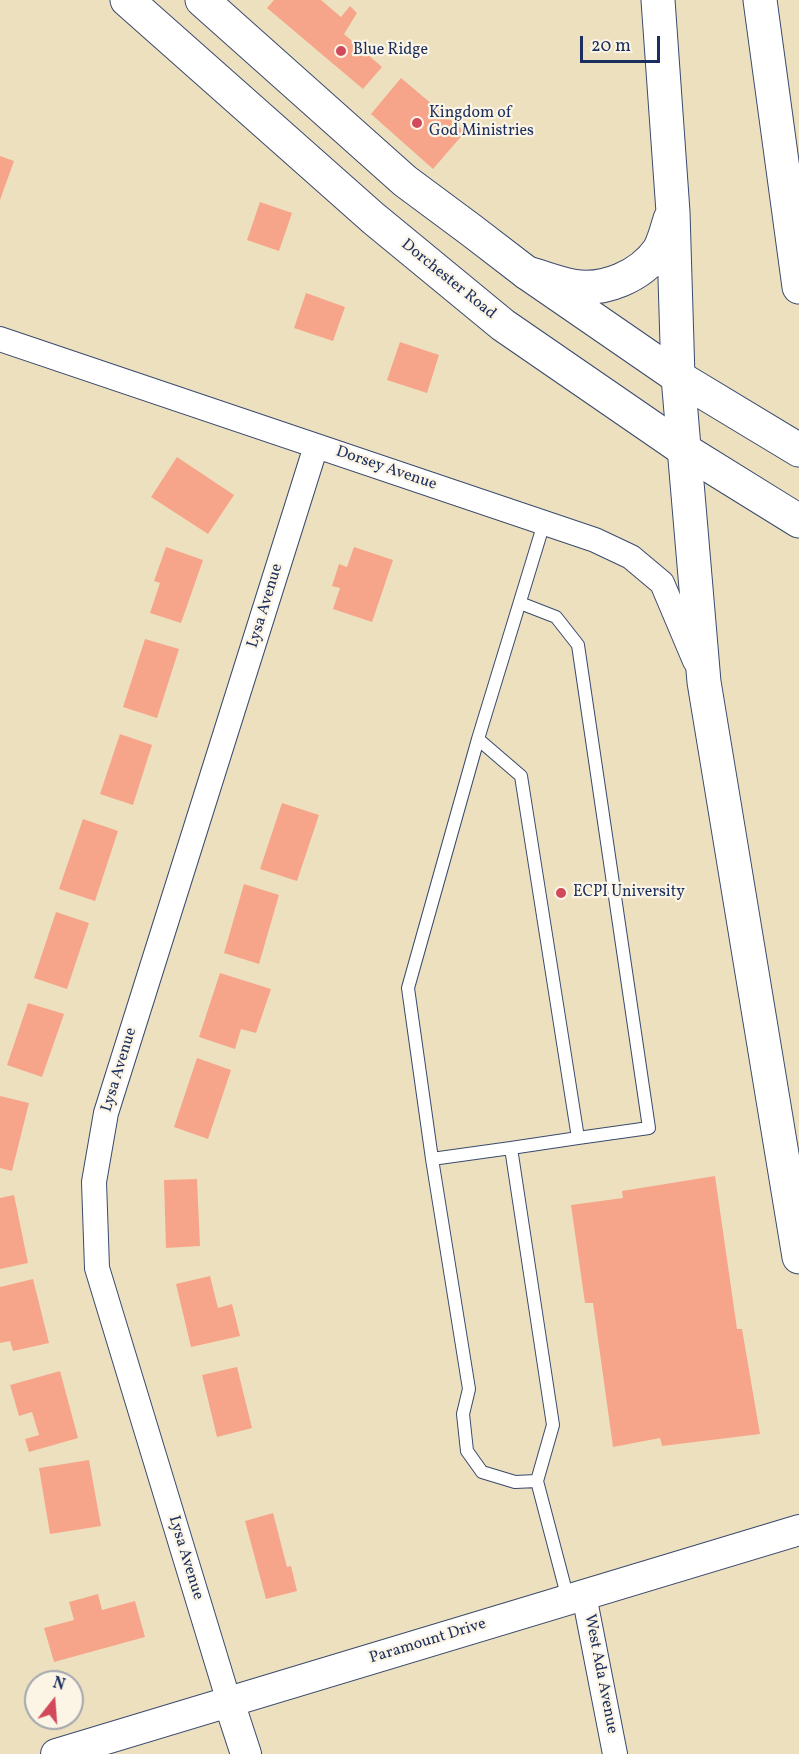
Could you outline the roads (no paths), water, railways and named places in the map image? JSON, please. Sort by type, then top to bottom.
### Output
[{"type":"main road","name":"Dorchester Road","points":[[127,0],[373,218],[503,325],[686,451],[799,521]]},
{"type":"main road","points":[[202,0],[405,181],[527,273],[678,376],[799,450]]},
{"type":"main road","points":[[658,0],[673,212],[678,376],[704,682],[799,1257]]},
{"type":"main road","points":[[760,0],[799,287]]},
{"type":"main road","points":[[527,273],[573,286],[602,287],[626,278],[644,266],[659,249],[673,212]]},
{"type":"street","name":"Dorsey Avenue","points":[[0,339],[595,540],[631,557],[662,583],[704,682]]},
{"type":"street","name":"Lysa Avenue","points":[[229,1702],[97,1268],[94,1182],[106,1113],[316,446]]},
{"type":"street","name":"Paramount Drive","points":[[56,1754],[799,1530]]},
{"type":"street","name":"West Ada Avenue","points":[[576,1597],[615,1754]]},
{"type":"street","points":[[229,1702],[246,1754]]},
{"type":"lane","points":[[537,1481],[515,1482],[482,1472],[467,1451],[463,1414],[469,1389],[432,1159],[408,988],[478,739],[544,523]]},
{"type":"lane","points":[[432,1159],[649,1128],[578,645],[556,617],[520,603]]},
{"type":"lane","points":[[478,739],[522,776],[578,1138]]},
{"type":"lane","points":[[511,1148],[553,1425],[537,1481],[576,1597]]},
{"type":"place","name":"Blue Ridge","points":[[341,51]]},
{"type":"place","name":"Kingdom of God Ministries","points":[[417,123]]},
{"type":"place","name":"ECPI University","points":[[561,893]]}]
